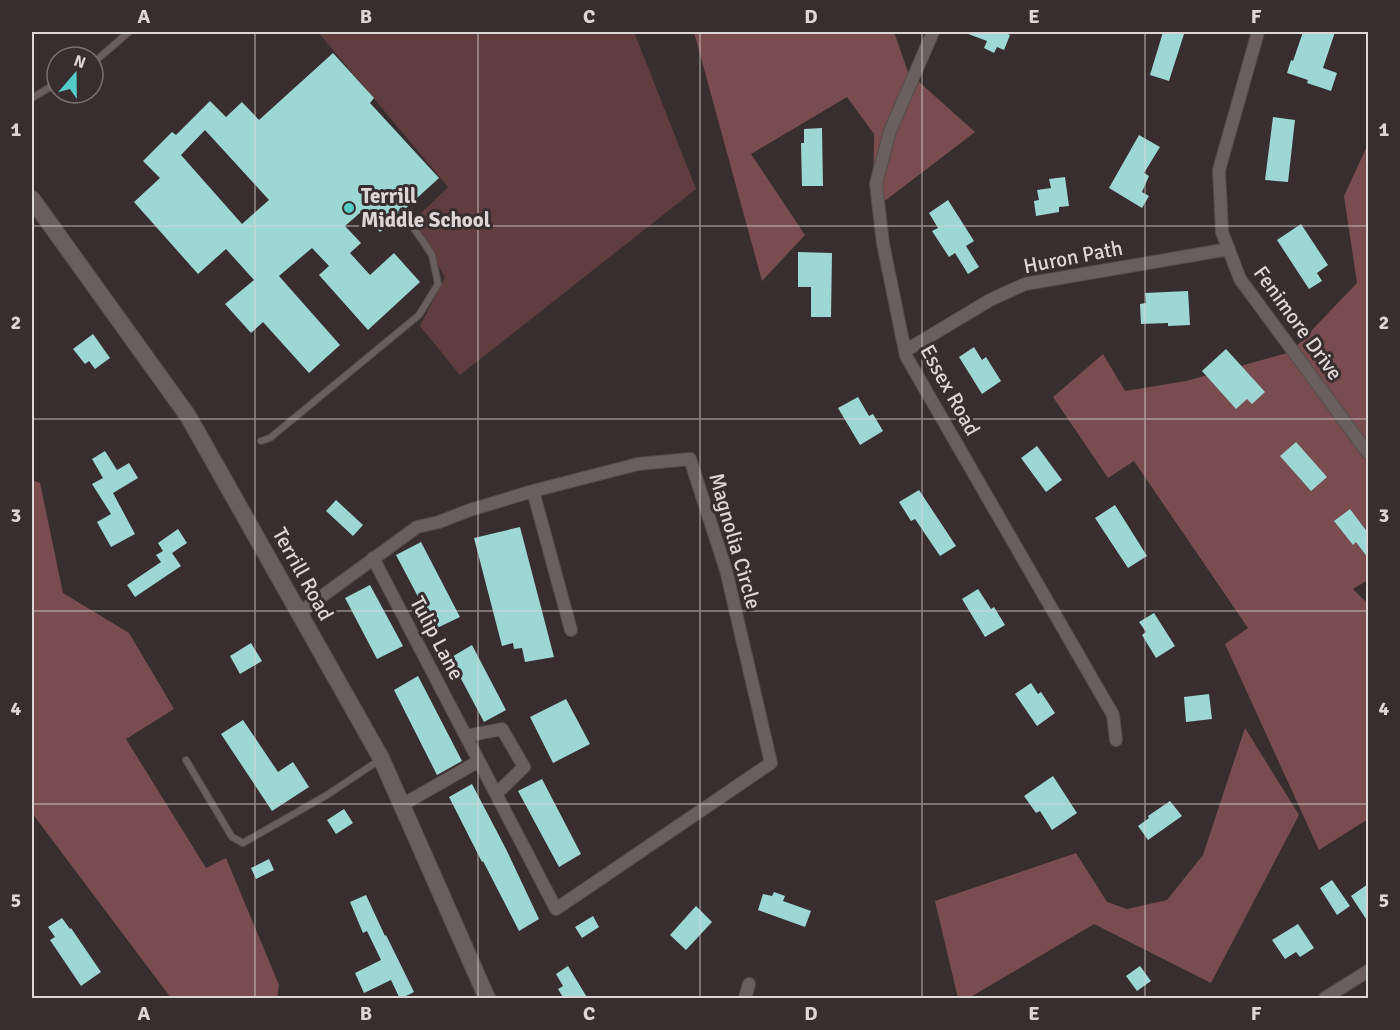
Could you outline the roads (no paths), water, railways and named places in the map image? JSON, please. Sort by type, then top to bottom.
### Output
[{"type":"street","name":"Essex Road","points":[[933,32],[890,131],[876,184],[883,244],[906,356],[1113,715],[1116,740]]},
{"type":"street","name":"Fenimore Drive","points":[[1258,32],[1219,170],[1222,232],[1240,279],[1368,453]]},
{"type":"street","name":"Terrill Road","points":[[32,199],[188,416],[381,758],[487,999]]},
{"type":"street","name":"Huron Path","points":[[905,351],[990,300],[1025,284],[1229,249]]},
{"type":"street","name":"Magnolia Circle","points":[[299,613],[417,527],[533,491],[638,464],[690,459],[726,570],[771,763],[556,909]]},
{"type":"street","points":[[533,491],[570,630]]},
{"type":"street","name":"Tulip Lane","points":[[373,558],[556,909]]},
{"type":"street","points":[[466,735],[502,729],[524,767],[496,794]]},
{"type":"street","points":[[402,805],[479,761]]},
{"type":"street","points":[[1325,999],[1368,971]]},
{"type":"street","points":[[745,999],[748,984]]},
{"type":"lane","points":[[105,53],[129,32]]},
{"type":"lane","points":[[32,98],[45,90]]},
{"type":"lane","points":[[261,441],[270,438],[418,315],[438,284],[432,255],[403,212]]},
{"type":"lane","points":[[186,760],[232,837],[243,843],[327,795],[381,758]]},
{"type":"place","name":"Terrill Middle School","points":[[349,208]]}]
